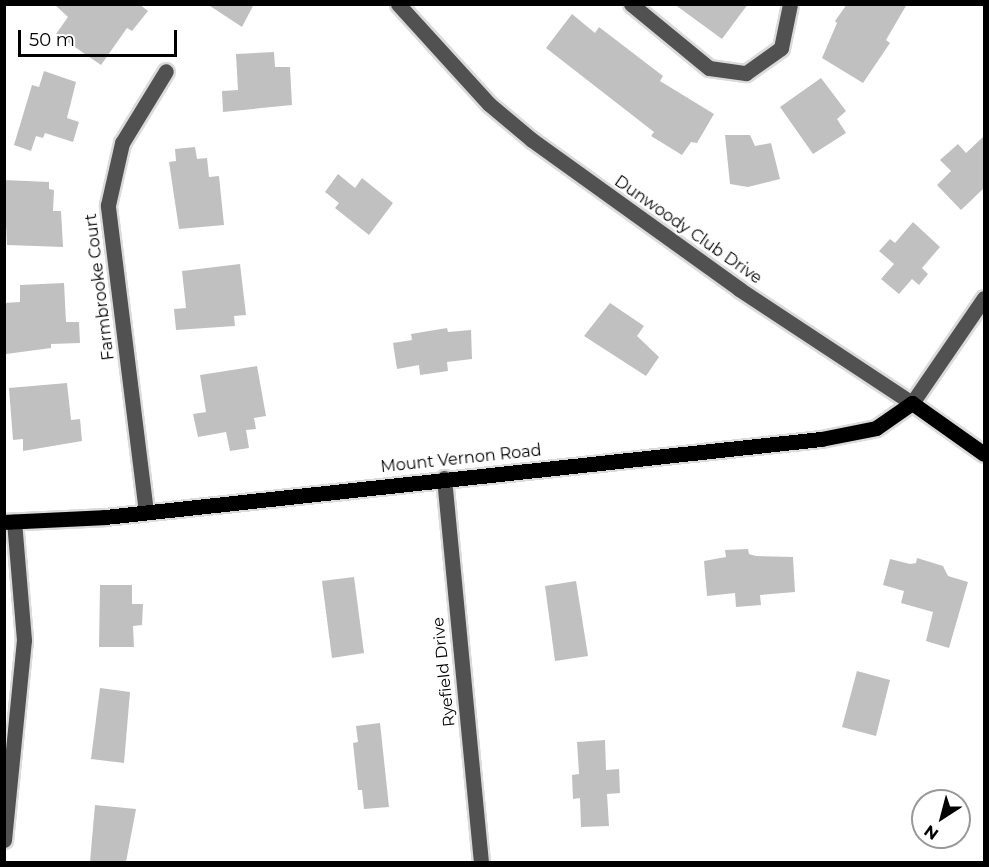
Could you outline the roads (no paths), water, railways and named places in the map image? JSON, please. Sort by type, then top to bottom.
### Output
[{"type":"main road","name":"Dunwoody Club Drive","points":[[912,403],[984,453]]},
{"type":"main road","name":"Mount Vernon Road","points":[[9,522],[146,512],[821,439],[876,428],[912,403]]},
{"type":"street","name":"Dunwoody Club Drive","points":[[398,4],[489,104],[532,140],[739,289],[912,403]]},
{"type":"street","points":[[631,4],[710,68],[746,74],[781,48],[790,4]]},
{"type":"street","name":"Farmbrooke Court","points":[[146,512],[108,205],[122,143],[166,71]]},
{"type":"street","points":[[912,403],[984,298]]},
{"type":"street","name":"Ryefield Drive","points":[[444,478],[481,862]]},
{"type":"street","points":[[4,840],[24,640],[9,522]]}]
